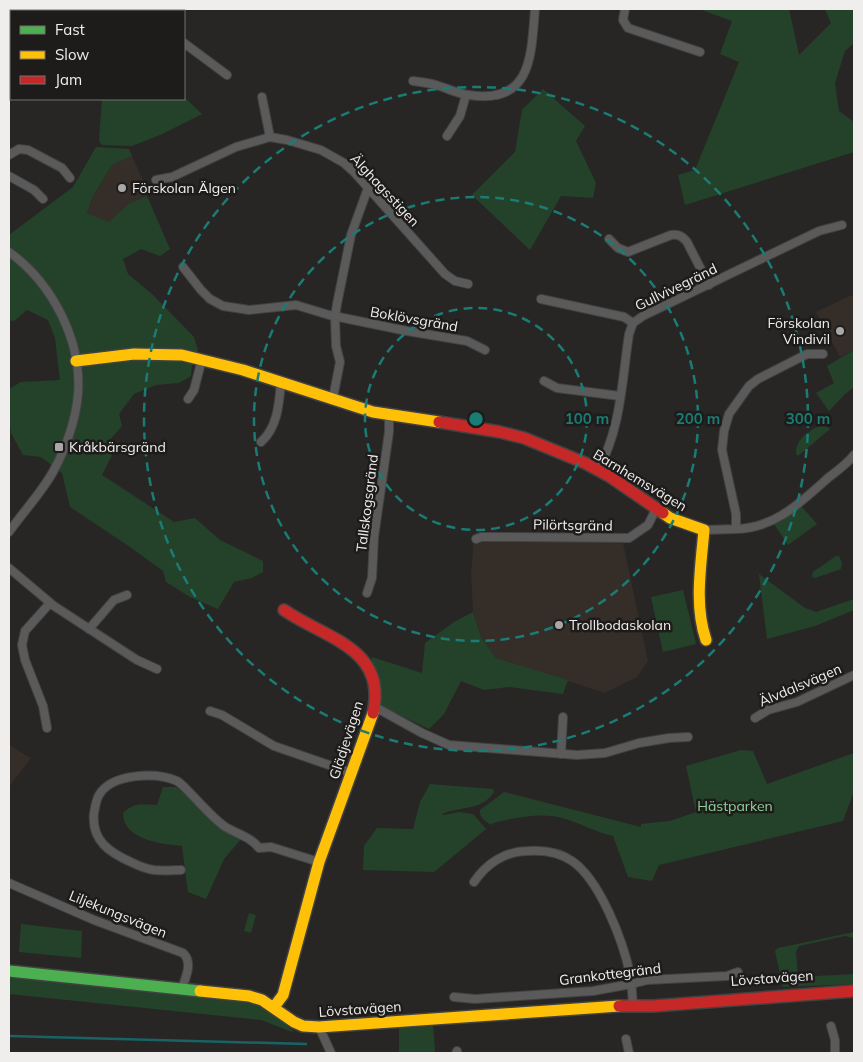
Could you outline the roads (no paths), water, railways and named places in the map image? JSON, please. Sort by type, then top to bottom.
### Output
[{"type":"street","points":[[413,81],[435,85],[466,95],[485,97],[506,94],[518,85],[524,74],[530,55],[535,9]]},
{"type":"street","points":[[625,9],[624,20],[628,28],[700,52]]},
{"type":"street","points":[[185,43],[227,75]]},
{"type":"street","points":[[447,136],[460,116],[466,95]]},
{"type":"street","points":[[262,97],[270,137]]},
{"type":"street","name":"Älghagsstigen","points":[[156,180],[172,177],[236,147],[270,137],[309,146],[334,156],[354,172],[445,274],[456,281],[468,284]]},
{"type":"street","points":[[9,155],[19,149],[28,150],[62,168],[70,178]]},
{"type":"street","points":[[9,176],[34,190],[43,199]]},
{"type":"street","points":[[333,398],[340,362],[336,346],[335,317],[351,235],[368,188]]},
{"type":"street","name":"Gullvivegränd","points":[[598,470],[607,453],[613,433],[629,334],[633,323],[643,316],[819,231],[842,226]]},
{"type":"street","points":[[609,239],[618,248],[628,252],[671,235],[678,234],[683,236],[708,285]]},
{"type":"street","points":[[9,252],[35,274],[57,306],[66,325],[76,362],[78,393],[70,430],[54,471],[9,532]]},
{"type":"street","name":"Boklövsgränd","points":[[183,267],[210,299],[223,306],[249,310],[296,305],[335,317],[467,341],[485,350]]},
{"type":"street","points":[[541,299],[624,317],[633,323]]},
{"type":"street","name":"Barnhemsvägen","points":[[76,362],[105,357],[152,353],[182,355],[281,382],[373,412],[484,430],[532,441],[598,470],[670,518],[704,530]]},
{"type":"street","points":[[736,529],[736,514],[722,450],[724,431],[729,414],[744,391],[758,378],[807,354],[823,354]]},
{"type":"street","points":[[188,399],[194,390],[202,359]]},
{"type":"street","points":[[544,381],[557,388],[620,396]]},
{"type":"street","points":[[261,442],[269,434],[274,423],[281,382]]},
{"type":"street","name":"Tallskogsgränd","points":[[367,593],[372,578],[374,537],[389,432],[389,415]]},
{"type":"street","points":[[706,640],[701,626],[699,598],[704,530],[745,529],[772,522],[783,516],[808,496],[854,455]]},
{"type":"street","name":"Pilörtsgränd","points":[[476,539],[481,537],[629,538],[648,525],[656,509]]},
{"type":"street","points":[[9,568],[50,602],[89,629],[137,660],[157,669]]},
{"type":"street","points":[[89,629],[114,600],[127,595]]},
{"type":"street","points":[[47,728],[43,706],[22,648],[22,639],[25,631],[50,602]]},
{"type":"street","name":"Glädjevägen","points":[[274,1007],[283,995],[320,862],[375,707],[376,690],[373,679],[360,657],[348,646],[299,621],[284,610]]},
{"type":"street","name":"Älvdalsvägen","points":[[755,718],[768,710],[797,702],[854,675]]},
{"type":"street","points":[[375,707],[422,733],[449,745],[577,755],[605,752],[654,740],[681,736],[688,737]]},
{"type":"street","points":[[210,711],[222,714],[274,746],[352,772]]},
{"type":"street","points":[[561,754],[563,717]]},
{"type":"street","points":[[181,870],[155,870],[142,867],[120,858],[100,842],[94,821],[95,808],[99,795],[105,788],[126,777],[164,777],[178,782],[225,826],[253,840],[259,848],[271,847],[320,862]]},
{"type":"street","points":[[474,882],[487,867],[504,855],[512,853],[546,851],[565,857],[573,862],[589,878],[604,901],[626,960],[633,1005]]},
{"type":"street","name":"Liljekungsvägen","points":[[9,883],[94,920],[183,953],[189,963],[182,988]]},
{"type":"street","name":"Lövstavägen","points":[[9,971],[249,996],[262,1000],[303,1026],[319,1027],[854,992]]},
{"type":"street","name":"Grankottegränd","points":[[454,997],[475,999],[584,992],[647,980],[727,976],[738,972]]},
{"type":"street","name":"Lövstavägen","points":[[633,1005],[653,1001],[854,987]]},
{"type":"street","points":[[831,1026],[835,1040],[835,1053]]},
{"type":"street","points":[[319,1027],[331,1053]]},
{"type":"street","points":[[626,1039],[629,1053]]},
{"type":"waterway","points":[[9,1036],[306,1044]]},
{"type":"place","name":"Förskolan Älgen","points":[[122,188]]},
{"type":"place","name":"Förskolan Vindivil","points":[[840,331]]},
{"type":"place","name":"Kråkbärsgränd","points":[[59,447]]},
{"type":"place","name":"Trollbodaskolan","points":[[559,625]]},
{"type":"park label","name":"Hästparken","points":[[735,806]]}]
